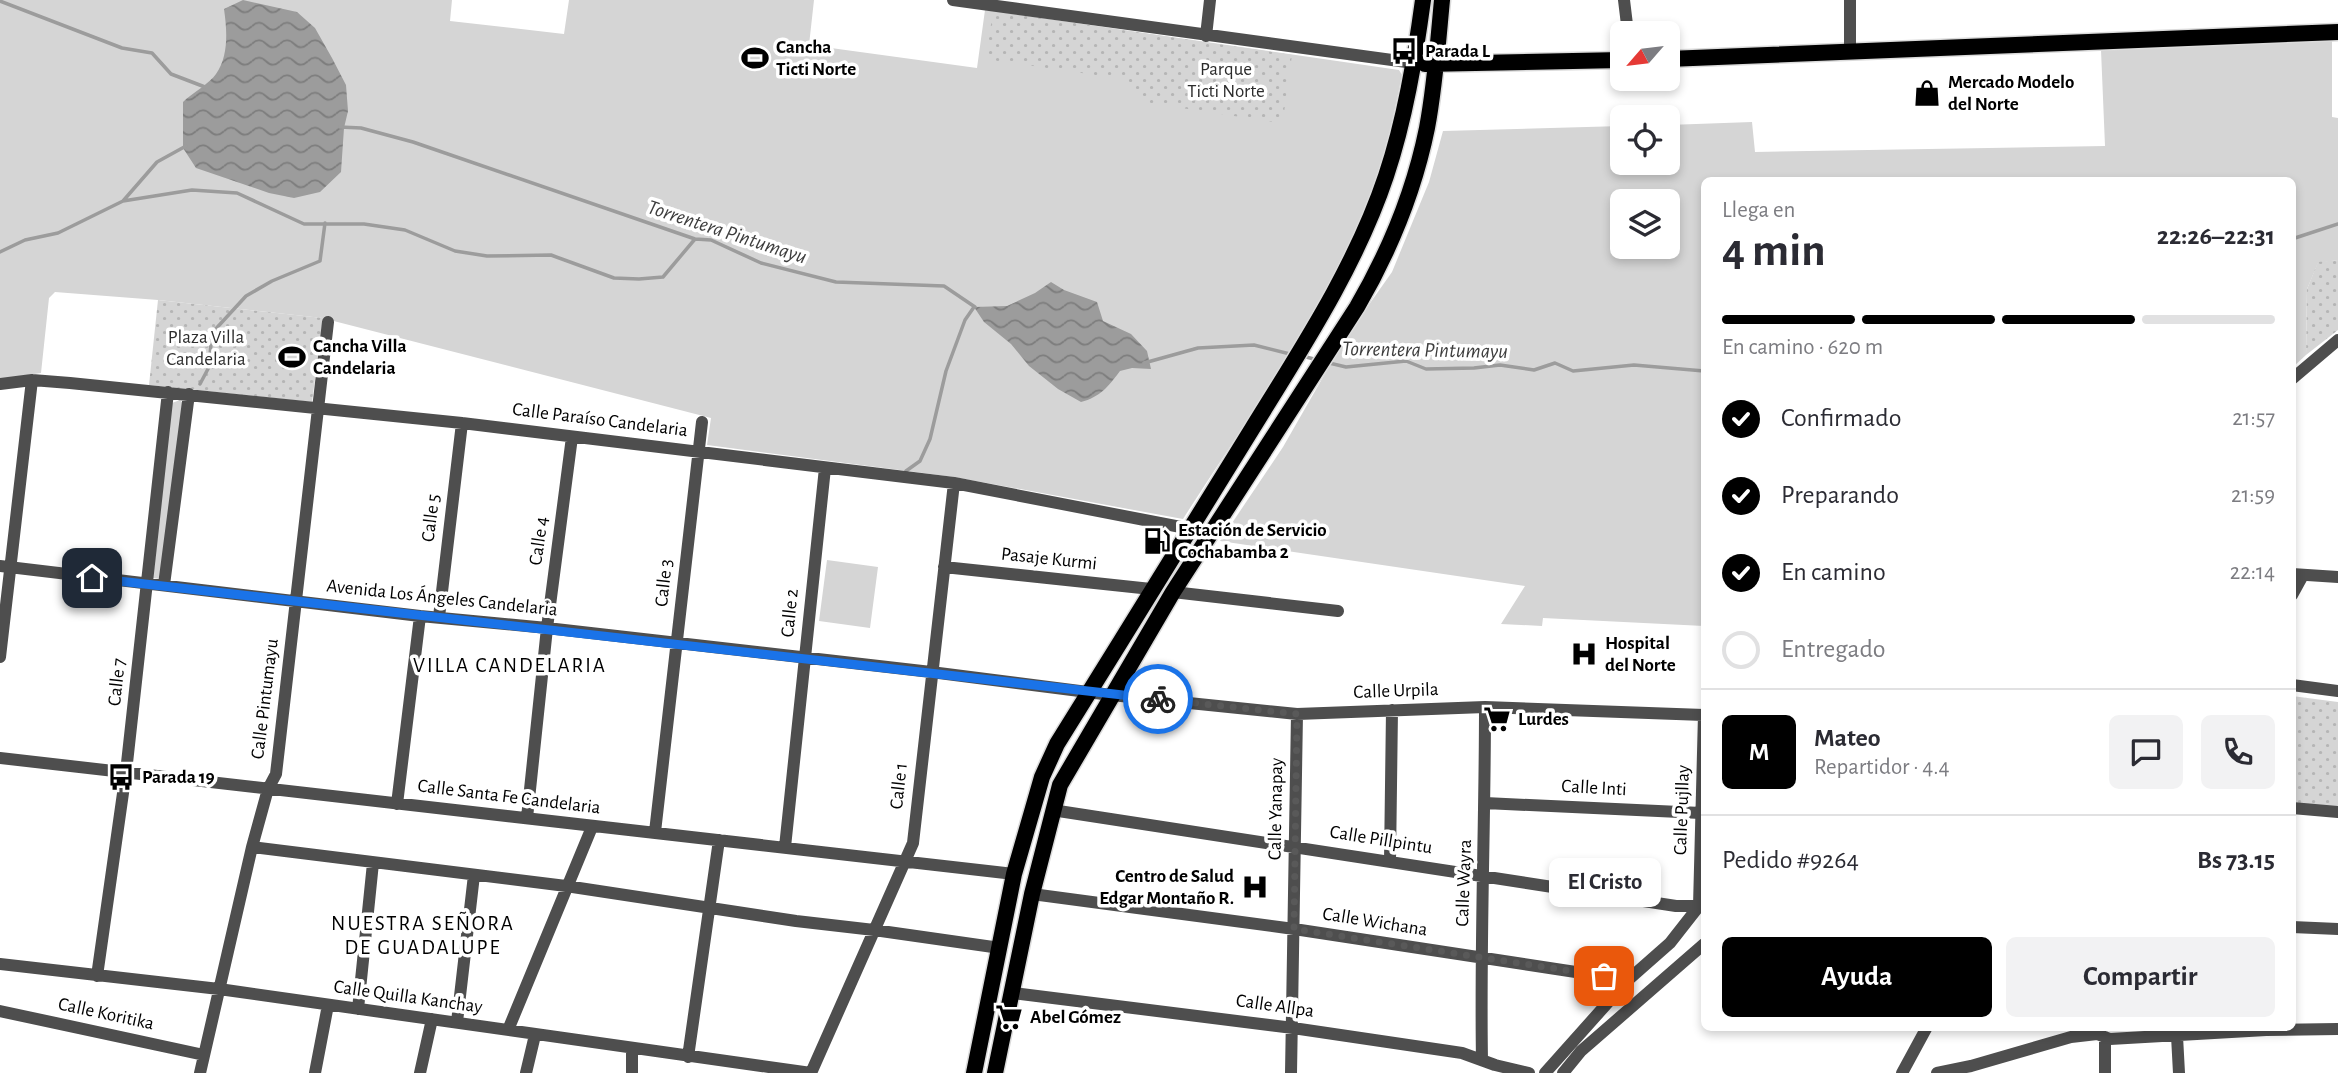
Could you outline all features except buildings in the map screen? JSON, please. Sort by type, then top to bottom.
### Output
[{"type":"main road","points":[[974,1073],[1014,874],[1042,777],[1089,692],[1286,374],[1354,255],[1373,213],[1393,152],[1414,63],[1423,0]]},
{"type":"main road","points":[[995,1073],[1032,894],[1059,785],[1173,592],[1381,266],[1414,179],[1427,128],[1442,0]]},
{"type":"main road","points":[[1680,58],[2338,32]]},
{"type":"main road","points":[[1414,63],[1436,65],[1610,60]]},
{"type":"street","points":[[953,0],[987,2],[1206,36],[1414,63]]},
{"type":"street","points":[[1206,36],[1210,0]]},
{"type":"street","points":[[1624,0],[1627,21]]},
{"type":"street","points":[[1850,0],[1850,51]]},
{"type":"street","name":"Calle Pintumayu","points":[[200,1073],[252,847],[268,789],[276,774],[328,322]]},
{"type":"street","points":[[2296,376],[2338,340]]},
{"type":"street","points":[[0,657],[5,566],[32,380]]},
{"type":"street","name":"Calle Paraíso Candelaria","points":[[0,384],[32,380],[462,423],[954,483],[1191,529]]},
{"type":"street","name":"Calle 7","points":[[97,976],[126,772],[168,392]]},
{"type":"street","points":[[164,585],[189,394]]},
{"type":"street","name":"Calle 3","points":[[655,832],[702,422]]},
{"type":"street","name":"Calle 5","points":[[439,617],[462,423]]},
{"type":"street","name":"Calle 4","points":[[527,817],[547,628],[572,437]]},
{"type":"street","name":"Calle 2","points":[[785,847],[825,468]]},
{"type":"street","name":"Calle 1","points":[[811,1073],[913,843],[954,483]]},
{"type":"street","name":"Avenida Los Ángeles Candelaria","points":[[5,566],[1089,692]]},
{"type":"street","name":"Pasaje Kurmi","points":[[944,567],[1151,589]]},
{"type":"street","points":[[2298,575],[2338,577]]},
{"type":"street","points":[[1173,592],[1338,611]]},
{"type":"street","points":[[397,804],[420,616]]},
{"type":"street","points":[[2296,686],[2338,691]]},
{"type":"street","name":"Calle Urpila","points":[[1089,692],[1297,714],[1485,707],[1701,715]]},
{"type":"street","name":"Calle Wayra","points":[[1482,1059],[1480,958],[1485,707]]},
{"type":"street","points":[[1390,861],[1392,709]]},
{"type":"street","name":"Calle Yanapay","points":[[1291,1073],[1297,714]]},
{"type":"street","name":"Calle Santa Fe Candelaria","points":[[0,758],[1014,874]]},
{"type":"street","name":"Calle Inti","points":[[1485,803],[1701,813]]},
{"type":"street","points":[[2296,808],[2338,812]]},
{"type":"street","name":"Calle Pillpintu","points":[[1052,810],[1676,906],[1701,906]]},
{"type":"street","points":[[508,1030],[592,827]]},
{"type":"street","points":[[688,1057],[719,840]]},
{"type":"street","points":[[252,847],[566,886],[796,921],[1000,948]]},
{"type":"street","points":[[358,1009],[373,863]]},
{"type":"street","points":[[457,1022],[474,875]]},
{"type":"street","name":"Calle Wichana","points":[[1032,894],[1294,929],[1628,980]]},
{"type":"street","points":[[1545,1073],[1628,980],[1670,943],[1701,907]]},
{"type":"street","points":[[2296,927],[2338,929]]},
{"type":"street","points":[[1563,1073],[1581,1051],[1701,947]]},
{"type":"street","name":"Calle Quilla Kanchay","points":[[0,964],[219,989],[811,1073]]},
{"type":"street","name":"Calle Allpa","points":[[1013,993],[1293,1028],[1462,1053],[1529,1073]]},
{"type":"street","points":[[315,1073],[328,1005]]},
{"type":"street","name":"Calle Koritika","points":[[0,1011],[204,1055]]},
{"type":"street","points":[[420,1073],[432,1018]]},
{"type":"street","points":[[2296,1030],[2338,1029]]},
{"type":"street","points":[[1902,1073],[1925,1031]]},
{"type":"street","points":[[1937,1073],[1971,1069],[2071,1037],[2100,1033],[2110,1039],[2251,1031]]},
{"type":"street","points":[[2100,1033],[2105,1073]]},
{"type":"street","points":[[526,1073],[535,1035]]},
{"type":"street","points":[[2177,1036],[2179,1073]]},
{"type":"street","points":[[632,1048],[632,1073]]},
{"type":"green space","points":[[0,0],[452,0],[450,21],[564,34],[569,0],[814,0],[809,45],[977,68],[985,10],[1399,70],[1402,75],[1378,176],[1356,235],[1296,344],[1183,519],[954,477],[707,445],[711,418],[322,318],[55,292],[49,298],[41,373],[0,379]]},
{"type":"green space","name":"Parque Ticti Norte","points":[[993,11],[1292,55],[1283,120],[1280,123],[1148,103],[1123,79],[991,60],[987,51]]},
{"type":"green space","points":[[2332,38],[2332,117],[2338,118],[2338,260],[2318,263],[2307,289],[2306,355],[2296,364],[2296,177],[1701,177],[1701,626],[1543,618],[1542,626],[1501,624],[1525,586],[1220,541],[1283,447],[1346,337],[1392,272],[1429,182],[1443,131],[1610,126],[1610,175],[1680,175],[1680,125],[1752,122],[1755,152],[2105,146],[2101,50]]},
{"type":"green space","points":[[2338,260],[2338,330],[2306,355],[2307,289],[2318,262]]},
{"type":"green space","name":"Plaza Villa Candelaria","points":[[158,300],[323,318],[312,402],[149,385]]},
{"type":"green space","points":[[180,400],[183,404],[160,579],[153,578],[172,403]]},
{"type":"green space","points":[[827,560],[878,567],[870,628],[819,621]]},
{"type":"green space","points":[[2296,697],[2338,702],[2338,810],[2296,806]]},
{"type":"water","points":[[243,0],[297,12],[315,28],[346,85],[348,111],[341,172],[320,192],[294,198],[269,193],[196,168],[183,148],[183,102],[216,74],[226,43],[224,9]]},
{"type":"water","points":[[1051,282],[1064,290],[1097,302],[1103,321],[1131,334],[1147,351],[1151,369],[1132,368],[1120,371],[1103,391],[1081,402],[1058,389],[1029,366],[1011,344],[984,322],[974,307],[1007,306]]},
{"type":"waterway","name":"Torrentera Pintumayu","points":[[0,1],[122,48],[152,53],[171,74],[205,87]]},
{"type":"waterway","name":"Torrentera Pintumayu","points":[[340,127],[361,128],[413,142],[695,239],[711,240],[761,263],[836,282],[944,286],[975,307]]},
{"type":"waterway","points":[[0,252],[25,240],[58,233],[123,201],[157,162],[186,146]]},
{"type":"waterway","points":[[123,201],[192,190],[237,193],[304,224],[364,224],[405,230],[455,251],[487,256],[551,255],[614,278],[663,277],[695,239]]},
{"type":"waterway","points":[[200,384],[209,367],[212,333],[246,296],[272,281],[320,261],[325,223]]},
{"type":"waterway","name":"Torrentera Pintumayu","points":[[2296,238],[2338,224]]},
{"type":"waterway","points":[[906,471],[920,461],[930,439],[946,371],[965,320],[974,307]]},
{"type":"waterway","name":"Torrentera Pintumayu","points":[[1144,363],[1198,348],[1254,345],[1294,355]]},
{"type":"waterway","name":"Torrentera Pintumayu","points":[[1302,356],[1318,360]]},
{"type":"waterway","name":"Torrentera Pintumayu","points":[[1325,362],[1346,367],[1406,361],[1426,369],[1500,365],[1534,370],[1555,363],[1573,371],[1634,365],[1701,371]]},
{"type":"way so far","points":[[1158,699],[1297,714],[1294,929],[1604,976]]},
{"type":"place","name":"Parada L","points":[[1404,51]]},
{"type":"place","name":"Cancha Ticti Norte","points":[[755,58]]},
{"type":"place","name":"Mercado Modelo del Norte","points":[[1927,93]]},
{"type":"place","name":"Cancha Villa Candelaria","points":[[292,357]]},
{"type":"place","name":"Estación de Servicio Cochabamba 2","points":[[1157,541]]},
{"type":"place","name":"Hospital del Norte","points":[[1584,654]]},
{"type":"place","name":"Lurdes","points":[[1497,719]]},
{"type":"place","name":"Parada 19","points":[[121,777]]},
{"type":"place","name":"Centro de Salud Edgar Montaño R.","points":[[1255,887]]},
{"type":"place","name":"El Cristo","points":[[1604,976]]},
{"type":"place","name":"Abel Gómez","points":[[1009,1017]]},
{"type":"district","name":"VILLA CANDELARIA","points":[[510,665]]},
{"type":"district","name":"NUESTRA SEÑORA DE GUADALUPE","points":[[423,935]]},
{"type":"route","points":[[92,578],[1158,699]]}]
